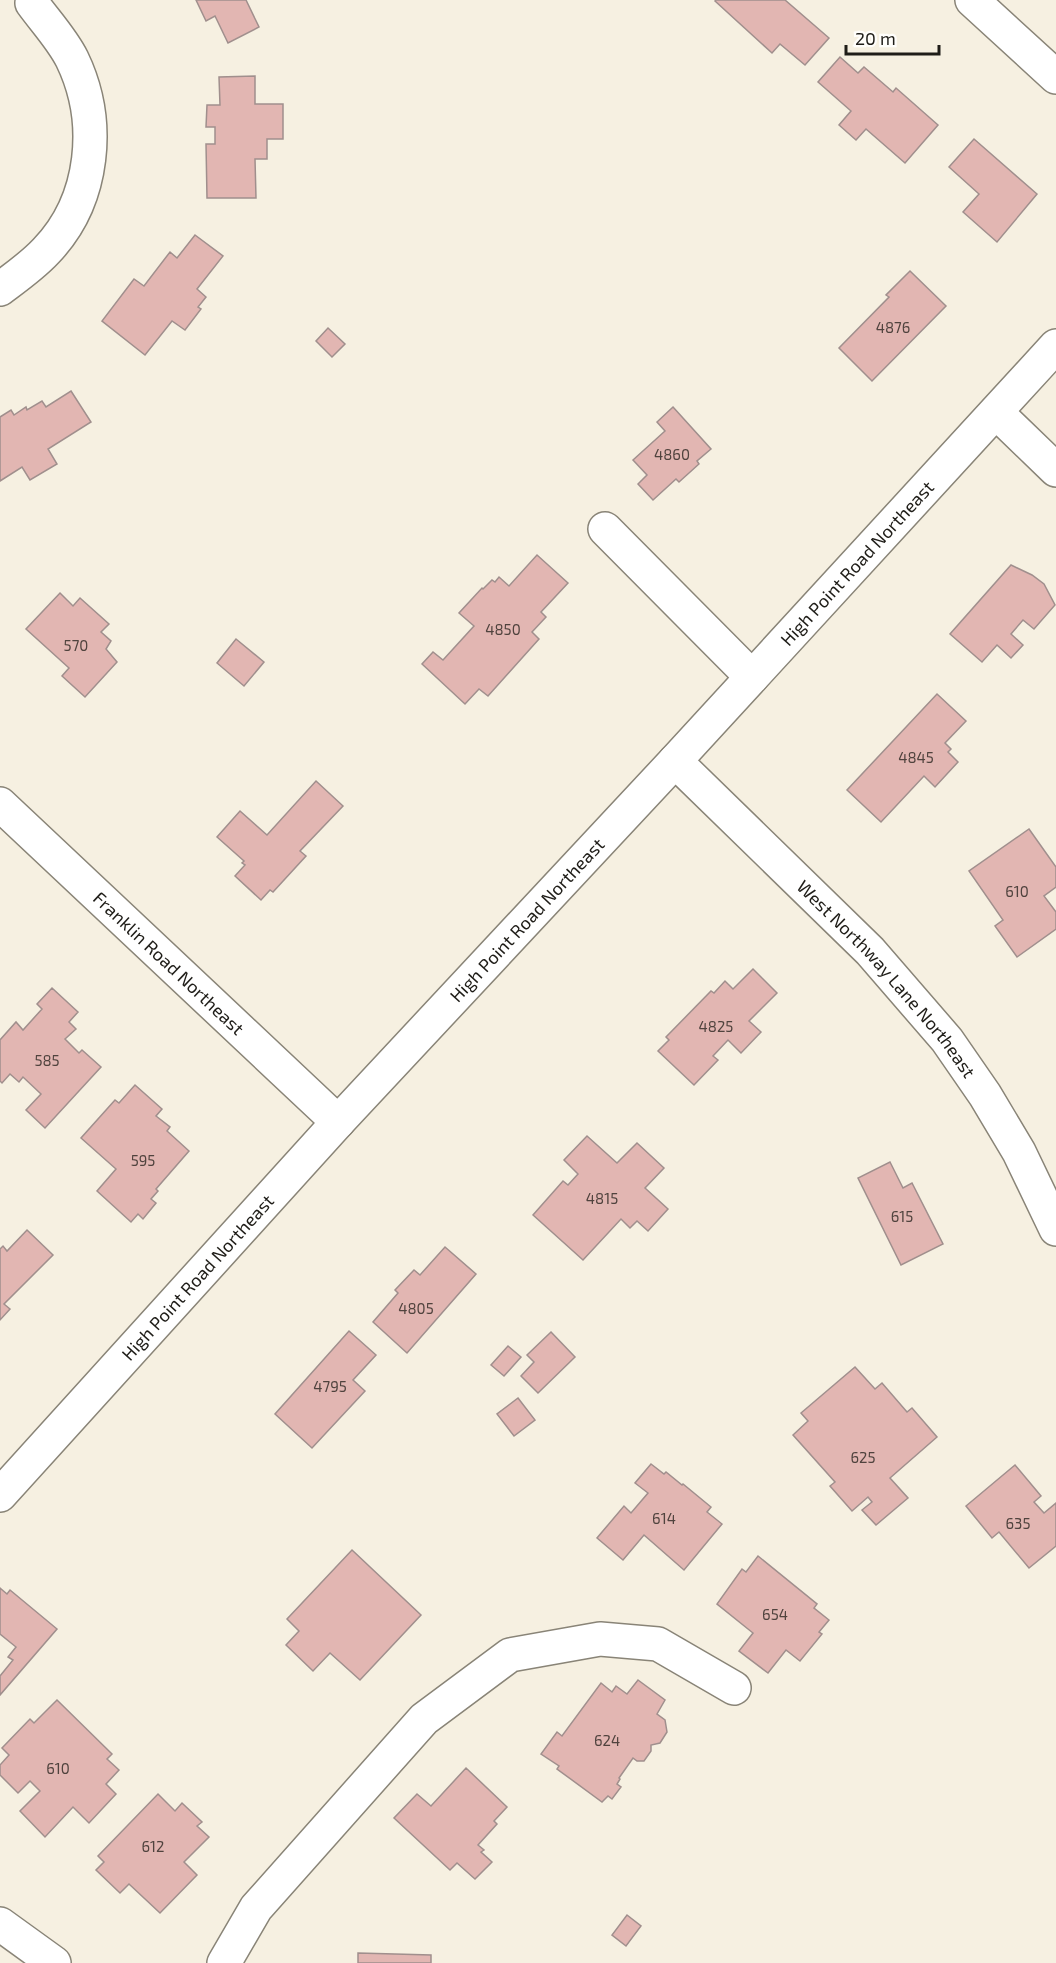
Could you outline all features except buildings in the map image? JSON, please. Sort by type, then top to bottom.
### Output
[{"type":"street","points":[[972,0],[1056,77]]},
{"type":"street","points":[[0,289],[27,270],[48,250],[65,226],[77,203],[87,172],[91,142],[89,114],[82,82],[70,57],[32,3]]},
{"type":"street","name":"High Point Road Northeast","points":[[0,1494],[338,1122],[675,761],[1056,346]]},
{"type":"street","points":[[996,412],[1056,470]]},
{"type":"street","points":[[605,529],[752,676]]},
{"type":"street","name":"West Northway Lane Northeast","points":[[675,761],[870,951],[947,1040],[985,1095],[1019,1152],[1056,1229]]},
{"type":"street","name":"Franklin Road Northeast","points":[[0,804],[338,1122]]},
{"type":"street","points":[[224,1963],[256,1908],[424,1719],[510,1655],[600,1639],[658,1644],[734,1688]]},
{"type":"street","points":[[0,1924],[54,1963]]}]
